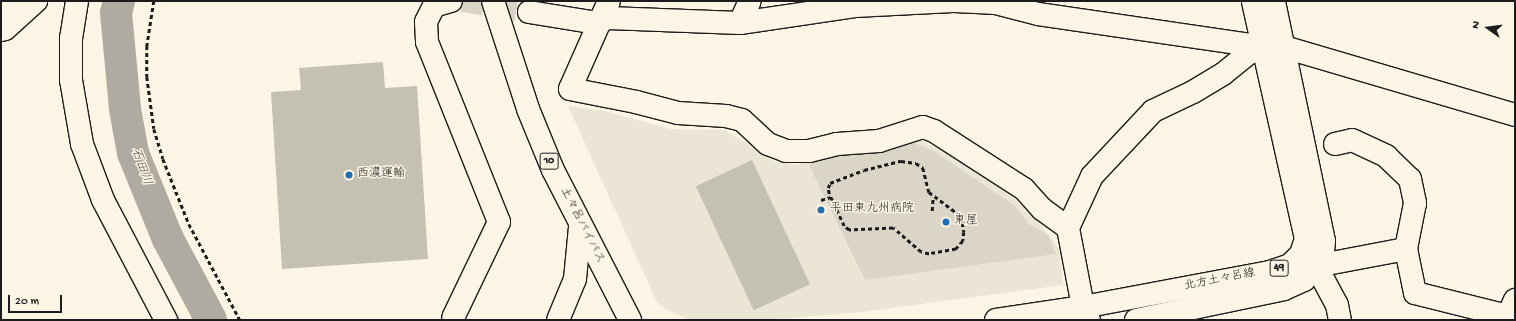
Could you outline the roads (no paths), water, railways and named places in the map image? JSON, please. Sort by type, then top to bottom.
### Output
[{"type":"main road","points":[[1,9],[12,1]]},
{"type":"main road","points":[[1,30],[6,29],[36,1]]},
{"type":"main road","points":[[77,1],[71,38],[71,80],[82,144],[103,200],[166,320]]},
{"type":"main road","points":[[451,1],[434,6],[426,22],[427,42],[499,222],[453,318]]},
{"type":"main road","name":"土々呂バイパス","points":[[493,1],[528,109],[553,170],[580,226],[628,318]]},
{"type":"main road","points":[[609,1],[570,89],[636,102],[678,114],[726,116],[742,120],[768,144],[786,151],[809,151],[837,144],[879,141],[923,127],[934,131],[1024,189],[1042,208],[1068,228]]},
{"type":"main road","points":[[740,23],[750,1]]},
{"type":"main road","points":[[529,12],[598,23],[608,18],[740,23],[855,6],[954,1],[995,2],[1038,14],[1274,47],[1515,115]]},
{"type":"main road","name":"北方土々呂線","points":[[996,320],[1086,314],[1270,272],[1290,264],[1308,260],[1323,251],[1324,241],[1274,47],[1253,1]]},
{"type":"main road","name":"北方土々呂線","points":[[1274,1],[1274,47]]},
{"type":"main road","points":[[1086,314],[1068,228],[1092,176],[1153,111],[1193,92],[1223,74],[1249,53],[1274,47]]},
{"type":"main road","points":[[1335,144],[1352,140],[1386,156],[1410,179],[1415,203],[1406,249],[1415,293],[1510,312]]},
{"type":"main road","points":[[558,320],[575,279],[580,226]]},
{"type":"main road","points":[[1340,320],[1337,305],[1308,260],[1406,249]]},
{"type":"main road","name":"北方土々呂線","points":[[1136,320],[1284,289],[1304,280],[1308,260]]},
{"type":"waterway","name":"石田川","points":[[119,1],[116,13],[125,109],[133,153],[168,239],[211,320]]},
{"type":"tunnel","points":[[462,1],[529,12]]},
{"type":"place","name":"西濃運輸","points":[[349,175]]},
{"type":"place","name":"平田東九州病院","points":[[821,210]]},
{"type":"place","name":"東屋","points":[[946,222]]}]
